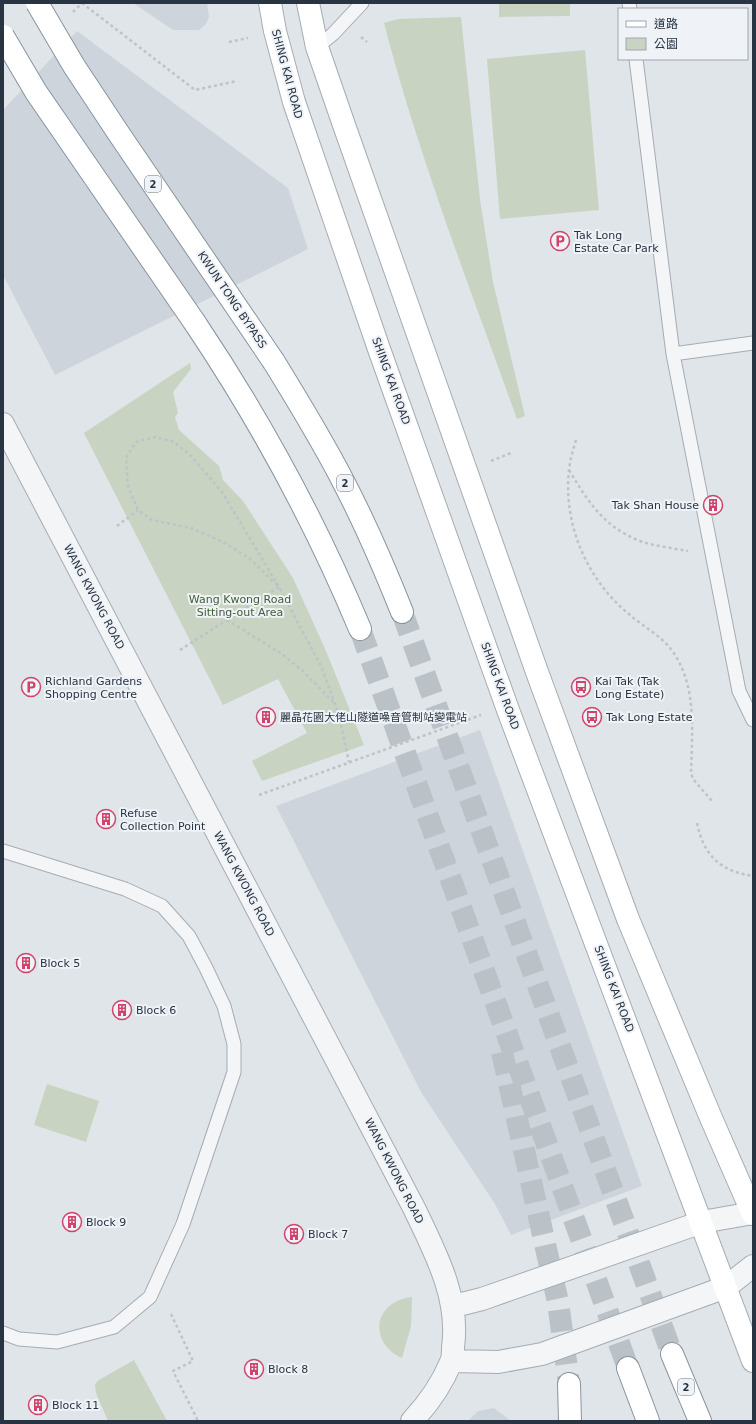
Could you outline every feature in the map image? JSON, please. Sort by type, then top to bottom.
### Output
[{"type":"main road","name":"KWUN TONG BYPASS","points":[[37,3],[90,91],[235,304],[308,417],[362,519],[402,612]]},
{"type":"main road","name":"SHING KAI ROAD","points":[[270,3],[275,31],[294,102],[382,356],[508,710],[702,1222],[753,1361]]},
{"type":"main road","points":[[308,3],[317,47],[537,672],[622,904],[660,998],[753,1213]]},
{"type":"main road","points":[[3,36],[36,92],[236,386],[273,448],[305,508],[335,570],[360,629]]},
{"type":"main road","name":"2","points":[[672,1354],[700,1421]]},
{"type":"main road","points":[[628,1368],[648,1421]]},
{"type":"main road","points":[[569,1384],[570,1421]]},
{"type":"street","name":"WANG KWONG ROAD","points":[[3,424],[414,1208],[437,1258],[454,1306],[455,1329],[452,1361]]},
{"type":"street","points":[[454,1306],[482,1299],[702,1222],[753,1213]]},
{"type":"street","points":[[412,1421],[431,1398],[452,1361],[498,1362],[542,1354],[726,1287],[753,1266]]},
{"type":"lane","points":[[317,47],[333,34],[362,3]]},
{"type":"lane","points":[[636,60],[673,354],[739,691],[753,720]]},
{"type":"lane","points":[[673,354],[753,342]]},
{"type":"lane","points":[[3,851],[125,889],[162,906],[189,936],[206,968],[224,1006],[234,1044],[234,1072],[183,1224],[150,1297],[114,1327],[57,1342],[19,1339],[3,1333]]},
{"type":"path","points":[[82,3],[195,90],[237,81]]},
{"type":"path","points":[[229,42],[251,37]]},
{"type":"path","points":[[279,587],[249,558],[223,542],[191,528],[152,520],[138,510],[128,486],[126,458],[136,442],[155,437],[174,442],[191,456],[222,492],[279,587],[321,666],[339,715],[349,762]]},
{"type":"path","points":[[576,440],[569,469],[569,498],[572,522],[581,550],[592,572],[607,592],[630,615],[656,633],[675,654],[686,678],[690,697],[692,717],[693,779],[712,801]]},
{"type":"path","points":[[484,463],[511,453]]},
{"type":"path","points":[[569,469],[590,504],[607,522],[640,541],[692,552]]},
{"type":"path","points":[[117,526],[138,510]]},
{"type":"path","points":[[180,650],[279,587]]},
{"type":"path","points":[[227,620],[282,654],[303,671],[334,702]]},
{"type":"path","points":[[259,795],[482,714]]},
{"type":"path","points":[[697,823],[700,840],[710,856],[738,874],[753,876]]},
{"type":"path","points":[[171,1314],[194,1361],[173,1371],[198,1421]]},
{"type":"shaded area","points":[[133,3],[207,3],[209,17],[206,24],[199,30],[173,30]]},
{"type":"shaded area","points":[[77,31],[288,188],[308,249],[55,375],[3,275],[3,110]]},
{"type":"shaded area","points":[[480,730],[642,1186],[511,1235],[495,1204],[421,1092],[276,806]]},
{"type":"shaded area","points":[[494,1408],[511,1421],[468,1421],[478,1411]]},
{"type":"green space","points":[[499,3],[570,3],[570,16],[499,17]]},
{"type":"green space","points":[[461,17],[480,200],[493,282],[525,416],[517,419],[463,272],[429,173],[384,23],[398,19]]},
{"type":"green space","points":[[585,50],[599,210],[500,219],[487,59]]},
{"type":"green space","name":"Wang Kwong Road Sitting-out Area","points":[[190,363],[191,369],[173,392],[178,413],[175,417],[179,430],[219,466],[223,480],[243,501],[293,578],[326,651],[364,745],[262,781],[252,761],[307,733],[278,679],[223,705],[84,433]]},
{"type":"green space","points":[[47,1084],[99,1101],[86,1142],[34,1125]]},
{"type":"green space","points":[[412,1297],[411,1326],[402,1358],[391,1351],[383,1342],[380,1333],[380,1323],[383,1314],[389,1306],[399,1300]]},
{"type":"green space","points":[[134,1360],[167,1421],[108,1421],[96,1393],[95,1384],[99,1380]]},
{"type":"tunnel","points":[[402,612],[672,1354]]},
{"type":"tunnel","points":[[360,629],[628,1368]]},
{"type":"tunnel","points":[[502,1052],[558,1302],[569,1384]]},
{"type":"place","name":"Tak Long Estate Car Park","points":[[560,241]]},
{"type":"place","name":"Tak Shan House","points":[[713,505]]},
{"type":"place","name":"Richland Gardens Shopping Centre","points":[[31,687]]},
{"type":"place","name":"Kai Tak (Tak Long Estate)","points":[[581,687]]},
{"type":"place","name":"麗晶花園大佬山隧道噪音管制站變電站","points":[[266,717]]},
{"type":"place","name":"Tak Long Estate","points":[[592,717]]},
{"type":"place","name":"Refuse Collection Point","points":[[106,819]]},
{"type":"place","name":"Block 5","points":[[26,963]]},
{"type":"place","name":"Block 6","points":[[122,1010]]},
{"type":"place","name":"Block 9","points":[[72,1222]]},
{"type":"place","name":"Block 7","points":[[294,1234]]},
{"type":"place","name":"Block 8","points":[[254,1369]]},
{"type":"place","name":"Block 11","points":[[38,1405]]}]
